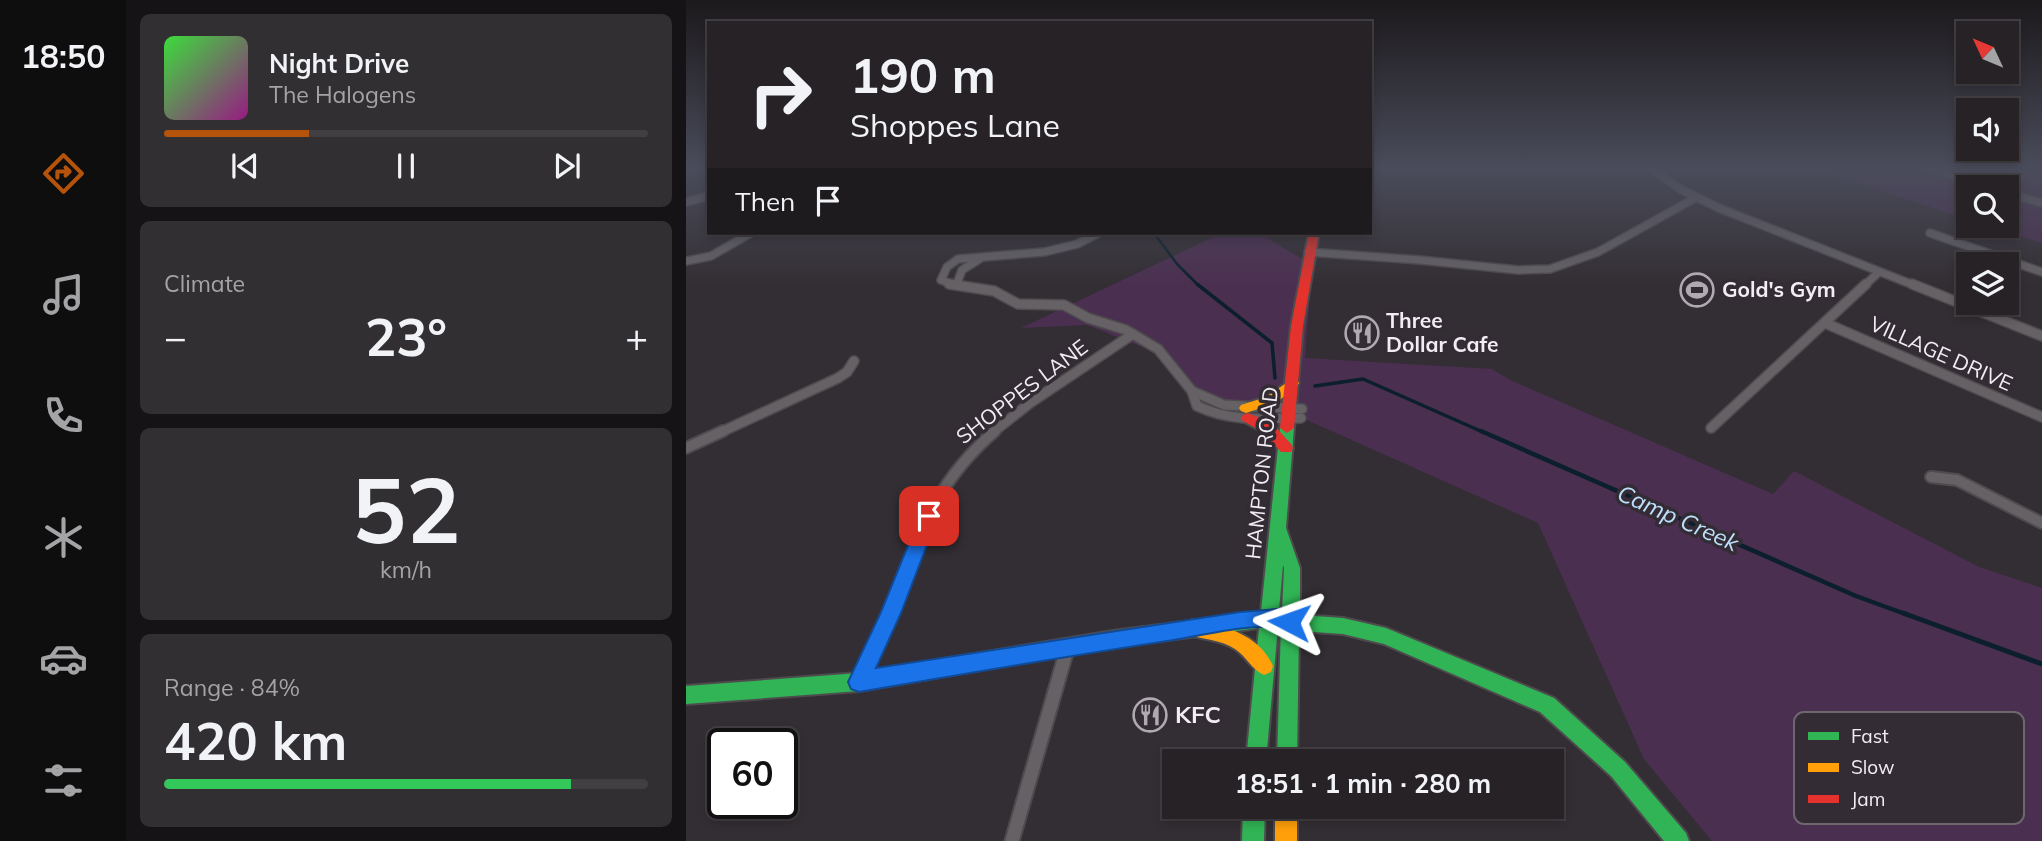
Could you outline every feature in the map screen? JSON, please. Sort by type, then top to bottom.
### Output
[{"type":"main road","name":"HAMPTON ROAD","points":[[1257,749],[1286,448],[1296,413],[1292,383],[1308,252],[1313,235]]},
{"type":"main road","points":[[1286,448],[1268,428],[1247,413],[1292,383]]},
{"type":"main road","name":"HAMPTON ROAD","points":[[1278,527],[1292,568],[1287,749]]},
{"type":"main road","points":[[686,695],[859,682],[1068,646],[1268,618],[1343,626],[1386,636],[1546,705],[1618,769],[1678,841]]},
{"type":"main road","points":[[1193,628],[1231,634],[1255,652],[1264,666]]},
{"type":"main road","points":[[1253,841],[1254,819]]},
{"type":"main road","points":[[1286,819],[1286,841]]},
{"type":"street","points":[[1308,252],[1529,270],[1547,269],[1563,267],[1596,253],[1675,206]]},
{"type":"street","points":[[1717,206],[1764,228],[2042,336]]},
{"type":"street","points":[[1930,233],[2042,272]]},
{"type":"street","points":[[686,261],[711,256],[748,235]]},
{"type":"street","points":[[1097,235],[1087,242],[1064,249],[981,258],[966,257],[944,270],[941,280],[944,284],[994,291],[1018,304],[1064,305],[1088,318],[1133,334],[1158,349],[1192,391],[1193,400],[1200,408],[1226,416],[1296,413]]},
{"type":"street","points":[[957,286],[962,270],[981,258]]},
{"type":"street","points":[[1712,428],[1879,272]]},
{"type":"street","name":"VILLAGE DRIVE","points":[[1825,323],[2042,417]]},
{"type":"street","name":"SHOPPES LANE","points":[[859,682],[891,613],[909,560],[937,496],[963,459],[1011,418],[1133,334]]},
{"type":"street","points":[[686,447],[838,378],[847,372],[854,361]]},
{"type":"street","points":[[1931,477],[1957,480],[2042,523]]},
{"type":"street","points":[[1012,841],[1068,646]]},
{"type":"shaded area","points":[[1927,206],[1956,206],[1956,216]]},
{"type":"shaded area","points":[[2019,206],[2042,206],[2042,243],[2019,236]]},
{"type":"shaded area","points":[[1218,235],[1262,235],[1312,265],[1305,358],[1492,369],[1510,380],[1773,494],[1794,471],[1979,567],[2042,588],[2042,841],[1712,841],[1644,759],[1538,523],[1300,417],[1202,412],[1157,353],[1087,325],[1021,328]]},
{"type":"waterway","name":"Camp Creek","points":[[1155,235],[1177,264],[1197,284]]},
{"type":"waterway","name":"Camp Creek","points":[[1197,284],[1272,343],[1275,378]]},
{"type":"waterway","name":"Camp Creek","points":[[1315,386],[1363,379],[1485,433]]},
{"type":"waterway","name":"Camp Creek","points":[[1481,431],[1856,596],[1908,615]]},
{"type":"waterway","name":"Camp Creek","points":[[1903,613],[2042,664]]},
{"type":"traffic: fast","points":[[1257,749],[1287,428]]},
{"type":"traffic: fast","points":[[1280,533],[1292,568],[1287,749]]},
{"type":"traffic: fast","points":[[686,695],[859,682],[1113,639],[1278,618]]},
{"type":"traffic: fast","points":[[1289,622],[1343,626],[1386,636],[1547,705],[1618,769],[1678,841]]},
{"type":"traffic: fast","points":[[1253,841],[1254,819]]},
{"type":"traffic: slow","points":[[1246,408],[1271,400],[1292,383]]},
{"type":"traffic: slow","points":[[1193,628],[1215,632],[1242,643],[1264,666]]},
{"type":"traffic: slow","points":[[1286,819],[1286,841]]},
{"type":"traffic: jam","points":[[1287,428],[1297,326],[1314,235]]},
{"type":"traffic: jam","points":[[1248,418],[1268,428],[1286,448]]},
{"type":"place","name":"Gold's Gym","points":[[1697,290]]},
{"type":"place","name":"Three Dollar Cafe","points":[[1362,333]]},
{"type":"place","name":"KFC","points":[[1150,715]]},
{"type":"route","points":[[929,516],[909,560],[891,613],[859,682],[1068,646],[1240,621],[1289,617],[1289,622]]}]
